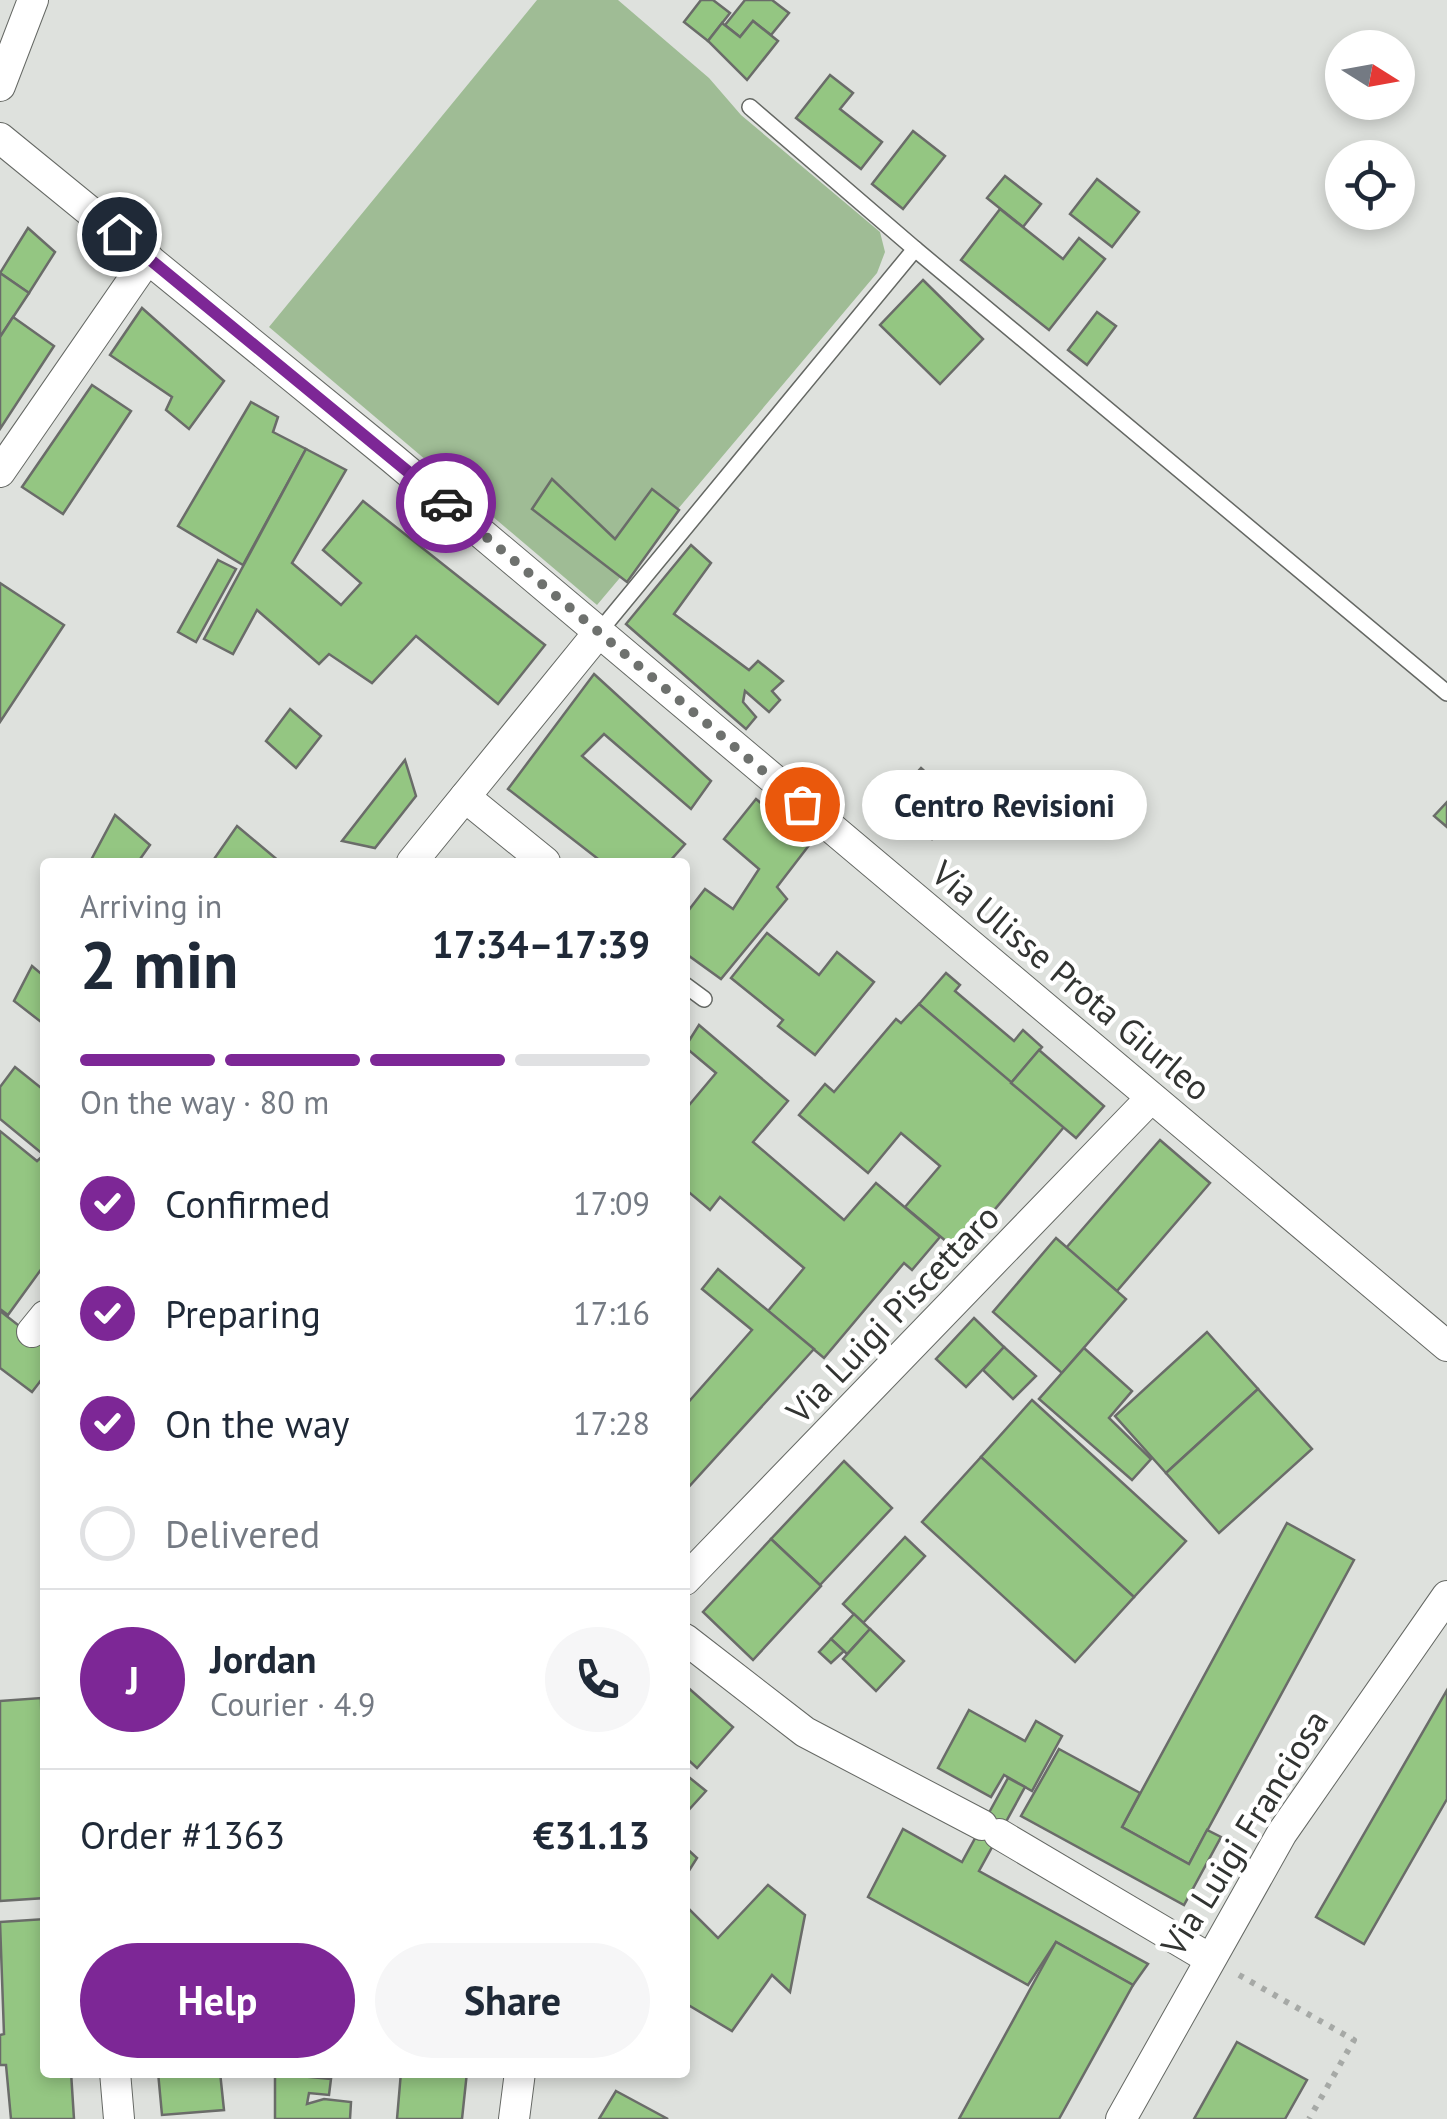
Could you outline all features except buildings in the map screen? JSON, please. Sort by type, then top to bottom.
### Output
[{"type":"street","points":[[0,86],[33,0]]},
{"type":"street","name":"Via Ulisse Prota Giurleo","points":[[0,138],[599,632],[1447,1346]]},
{"type":"street","points":[[0,472],[148,258]]},
{"type":"street","points":[[415,858],[599,632]]},
{"type":"street","points":[[465,797],[540,858]]},
{"type":"street","name":"Via Luigi Piscettaro","points":[[690,1575],[1151,1098]]},
{"type":"street","name":"Via Luigi Franciosa","points":[[1121,2119],[1282,1833],[1447,1596]]},
{"type":"street","points":[[690,1644],[805,1732],[990,1830],[1210,1959]]},
{"type":"street","points":[[116,2078],[119,2119]]},
{"type":"street","points":[[514,2119],[519,2078]]},
{"type":"lane","points":[[750,107],[1447,693]]},
{"type":"lane","points":[[599,632],[916,248]]},
{"type":"lane","points":[[690,989],[704,999]]},
{"type":"path","points":[[1210,1959],[1354,2040],[1308,2119]]},
{"type":"green space","points":[[537,0],[618,0],[709,78],[741,115],[880,232],[885,252],[877,273],[597,605],[269,327]]},
{"type":"way so far","points":[[446,503],[802,804]]},
{"type":"place","name":"Centro Revisioni","points":[[802,804]]},
{"type":"route","points":[[119,234],[446,503]]}]
